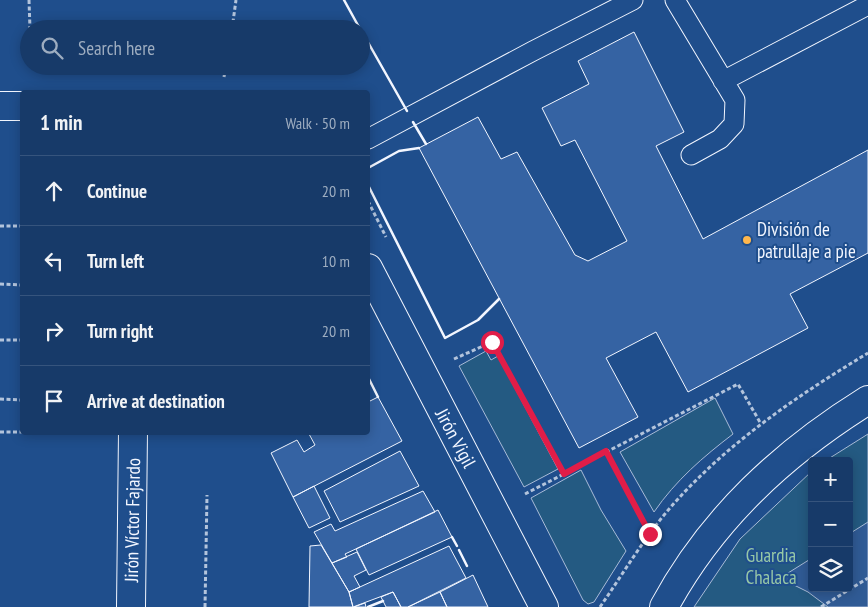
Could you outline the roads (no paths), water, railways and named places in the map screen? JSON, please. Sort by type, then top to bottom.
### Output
[{"type":"main road","points":[[0,106],[20,106]]},
{"type":"main road","name":"Jirón Vigil","points":[[370,272],[544,607]]},
{"type":"main road","points":[[664,607],[697,556],[727,517],[752,489],[779,463],[812,437],[868,400]]},
{"type":"main road","name":"Jirón Víctor Fajardo","points":[[131,607],[133,435]]},
{"type":"lane","points":[[370,139],[633,0]]},
{"type":"lane","points":[[675,0],[735,100],[734,124],[720,139],[691,155]]},
{"type":"lane","points":[[723,81],[868,5]]},
{"type":"place","name":"División de patrullaje a pie","points":[[747,240]]},
{"type":"park label","name":"Guardia Chalaca","points":[[771,566]]}]
